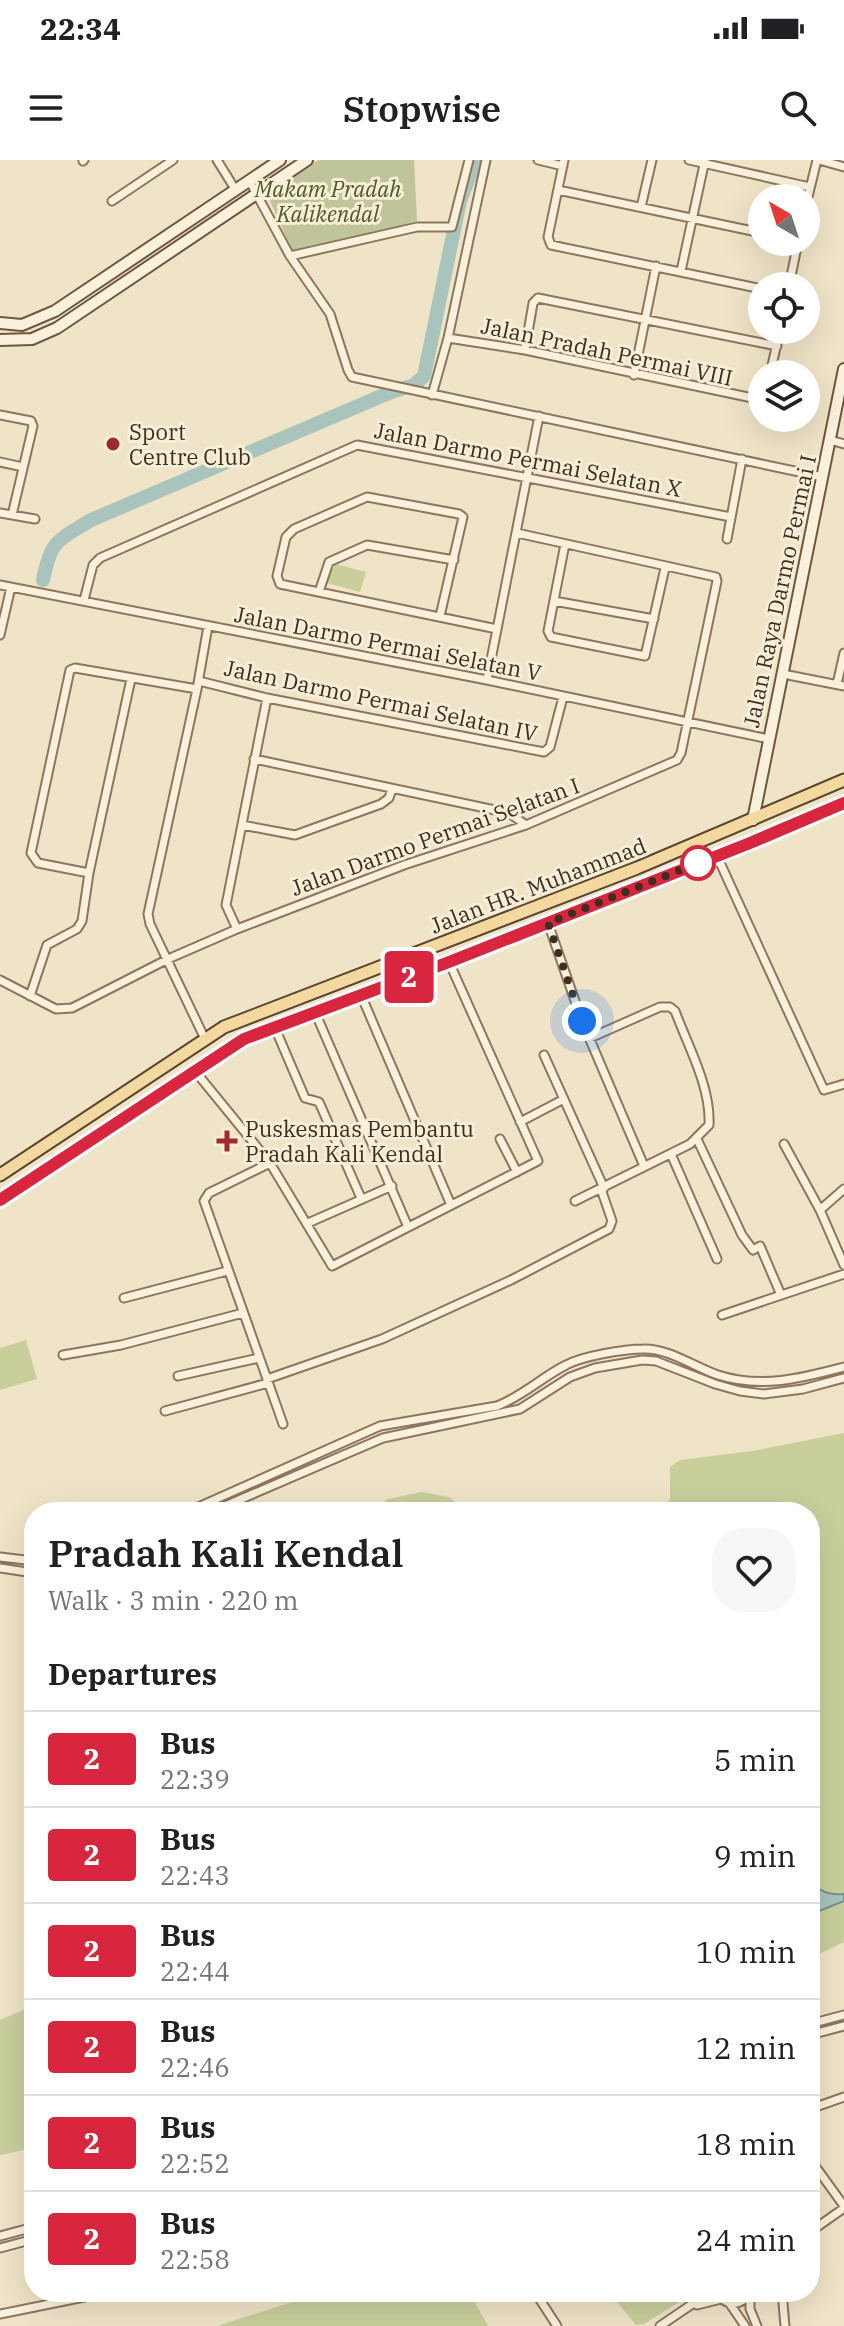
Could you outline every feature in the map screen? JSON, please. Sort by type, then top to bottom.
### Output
[{"type":"main road","points":[[0,323],[22,325],[55,311],[280,160]]},
{"type":"main road","points":[[0,340],[32,339],[57,328],[307,160]]},
{"type":"main road","points":[[176,229],[184,240]]},
{"type":"main road","name":"Jalan Raya Darmo Permai I","points":[[753,820],[844,369]]},
{"type":"main road","name":"Jalan HR. Muhammad","points":[[0,1175],[224,1027],[637,868],[844,780]]},
{"type":"main road","name":"Jalan HR. Muhammad","points":[[0,1200],[244,1039],[454,960],[844,803]]},
{"type":"main road","points":[[637,868],[643,885]]},
{"type":"main road","points":[[477,931],[479,942],[485,947]]},
{"type":"main road","points":[[452,941],[458,950],[454,960]]},
{"type":"main road","points":[[150,1076],[153,1089],[161,1094]]},
{"type":"street","points":[[112,201],[173,160]]},
{"type":"street","points":[[217,160],[235,189]]},
{"type":"street","points":[[290,256],[417,227],[452,227],[469,160]]},
{"type":"street","points":[[432,395],[448,338],[486,160]]},
{"type":"street","points":[[538,160],[563,163],[548,237],[551,245],[748,286]]},
{"type":"street","points":[[641,207],[652,160]]},
{"type":"street","points":[[689,160],[797,184]]},
{"type":"street","points":[[811,184],[818,160],[844,167]]},
{"type":"street","points":[[681,271],[704,162]]},
{"type":"street","points":[[249,180],[290,256],[330,314],[348,370],[357,379],[823,477]]},
{"type":"street","points":[[558,190],[748,230]]},
{"type":"street","points":[[634,375],[656,266]]},
{"type":"street","points":[[525,350],[533,303],[538,298],[777,346],[774,360]]},
{"type":"street","name":"Jalan Pradah Permai VIII","points":[[448,338],[525,350],[748,398]]},
{"type":"street","points":[[0,415],[33,423],[12,515]]},
{"type":"street","points":[[487,680],[539,416]]},
{"type":"street","points":[[830,440],[844,444]]},
{"type":"street","name":"Jalan Darmo Permai Selatan X","points":[[84,600],[93,565],[100,558],[349,447],[365,445],[731,517]]},
{"type":"street","points":[[727,539],[742,459]]},
{"type":"street","points":[[0,462],[23,467]]},
{"type":"street","points":[[440,616],[461,515],[367,497],[289,533],[277,576],[280,584],[497,629]]},
{"type":"street","points":[[0,513],[35,519]]},
{"type":"street","points":[[517,533],[665,568],[712,575],[717,581],[688,721]]},
{"type":"street","points":[[565,544],[548,631],[551,637],[641,657],[647,653],[665,568]]},
{"type":"street","points":[[319,592],[329,562],[367,545],[454,560]]},
{"type":"street","name":"Jalan Darmo Permai Selatan V","points":[[0,585],[487,680],[769,739]]},
{"type":"street","points":[[0,635],[11,587]]},
{"type":"street","points":[[554,601],[654,619]]},
{"type":"street","points":[[205,1039],[148,914],[208,626]]},
{"type":"street","points":[[783,674],[841,685],[844,653]]},
{"type":"street","name":"Jalan Darmo Permai Selatan IV","points":[[89,873],[38,863],[31,853],[67,675],[75,668],[131,679],[198,685],[544,752],[550,747],[563,697]]},
{"type":"street","points":[[30,996],[47,945],[80,926],[131,679]]},
{"type":"street","points":[[237,929],[226,905],[267,698]]},
{"type":"street","name":"Jalan Darmo Permai Selatan I","points":[[0,980],[56,1009],[72,1008],[168,959],[237,929],[404,865],[526,825],[677,760],[688,721]]},
{"type":"street","points":[[254,759],[509,813],[526,825]]},
{"type":"street","points":[[242,825],[278,833],[301,833],[381,804],[389,798],[392,789]]},
{"type":"street","points":[[717,856],[824,1090],[844,1084]]},
{"type":"street","points":[[548,923],[590,1038],[644,1166]]},
{"type":"street","points":[[195,1071],[270,1163],[332,1266],[539,1159],[520,1122],[454,960]]},
{"type":"street","points":[[361,995],[451,1205]]},
{"type":"street","points":[[575,1201],[671,1154],[697,1139],[709,1125],[708,1108],[694,1059],[675,1011],[670,1007],[660,1007],[590,1038]]},
{"type":"street","points":[[315,1012],[408,1227]]},
{"type":"street","points":[[275,1028],[305,1098],[319,1102],[361,1198]]},
{"type":"street","points":[[165,1411],[267,1381],[382,1339],[511,1280],[609,1229],[612,1221],[602,1188],[544,1055]]},
{"type":"street","points":[[520,1122],[564,1099]]},
{"type":"street","points":[[500,1139],[517,1172]]},
{"type":"street","points":[[697,1139],[742,1235],[753,1250],[760,1246],[781,1295]]},
{"type":"street","points":[[784,1144],[820,1210],[844,1265]]},
{"type":"street","points":[[671,1154],[717,1259]]},
{"type":"street","points":[[270,1163],[206,1195],[204,1201],[283,1424]]},
{"type":"street","points":[[308,1223],[392,1186]]},
{"type":"street","points":[[820,1210],[844,1189]]},
{"type":"street","points":[[124,1298],[227,1271]]},
{"type":"street","points":[[722,1315],[844,1274]]},
{"type":"street","points":[[63,1355],[121,1345],[243,1313]]},
{"type":"street","points":[[209,1502],[380,1426],[497,1406],[515,1399],[574,1361],[642,1349],[657,1350],[718,1375],[764,1383],[799,1379],[844,1367]]},
{"type":"street","points":[[178,1376],[259,1358]]},
{"type":"street","points":[[234,1502],[383,1438],[520,1409],[570,1377],[595,1368],[642,1360],[656,1361],[715,1384],[764,1394],[803,1389],[844,1378]]},
{"type":"street","points":[[0,1557],[24,1560]]},
{"type":"street","points":[[0,1568],[24,1572]]},
{"type":"street","points":[[820,2021],[844,2015]]},
{"type":"street","points":[[820,2032],[844,2026]]},
{"type":"street","points":[[820,2105],[844,2097]]},
{"type":"street","points":[[820,2173],[844,2207],[820,2225]]},
{"type":"street","points":[[0,2236],[24,2230]]},
{"type":"street","points":[[0,2248],[24,2242]]},
{"type":"street","points":[[0,2314],[59,2302]]},
{"type":"street","points":[[541,2302],[557,2326]]},
{"type":"street","points":[[660,2326],[700,2302]]},
{"type":"street","points":[[691,2307],[700,2302]]},
{"type":"street","points":[[727,2302],[745,2326]]},
{"type":"street","points":[[730,2304],[741,2302]]},
{"type":"street","points":[[750,2302],[757,2326]]},
{"type":"street","points":[[783,2302],[785,2326]]},
{"type":"green space","name":"Makam Pradah Kalikendal","points":[[319,160],[414,160],[417,221],[294,254],[265,190],[279,177]]},
{"type":"green space","points":[[332,563],[366,572],[360,592],[327,583]]},
{"type":"green space","points":[[26,1340],[37,1379],[0,1390],[0,1348]]},
{"type":"green space","points":[[844,1433],[844,1942],[820,1954],[820,1502],[667,1502],[670,1499],[670,1467],[680,1460],[752,1451]]},
{"type":"green space","points":[[422,1492],[449,1497],[455,1502],[384,1502]]},
{"type":"green space","points":[[24,2009],[24,2150],[0,2155],[0,2020]]},
{"type":"green space","points":[[292,2302],[475,2302],[488,2326],[217,2326]]},
{"type":"green space","points":[[617,2302],[679,2302],[644,2324],[636,2325]]},
{"type":"water","points":[[820,1889],[844,1894],[844,1901],[820,1911]]},
{"type":"waterway","points":[[43,580],[49,557],[57,543],[91,520],[391,392],[414,385],[424,376],[460,201],[476,160]]},
{"type":"bus line","name":"2","points":[[0,1200],[244,1039],[449,962],[844,803]]},
{"type":"place","name":"Sport Centre Club","points":[[113,444]]},
{"type":"place","name":"Puskesmas Pembantu Pradah Kali Kendal","points":[[227,1141]]},
{"type":"route","points":[[582,1021],[548,923],[698,863]]}]
